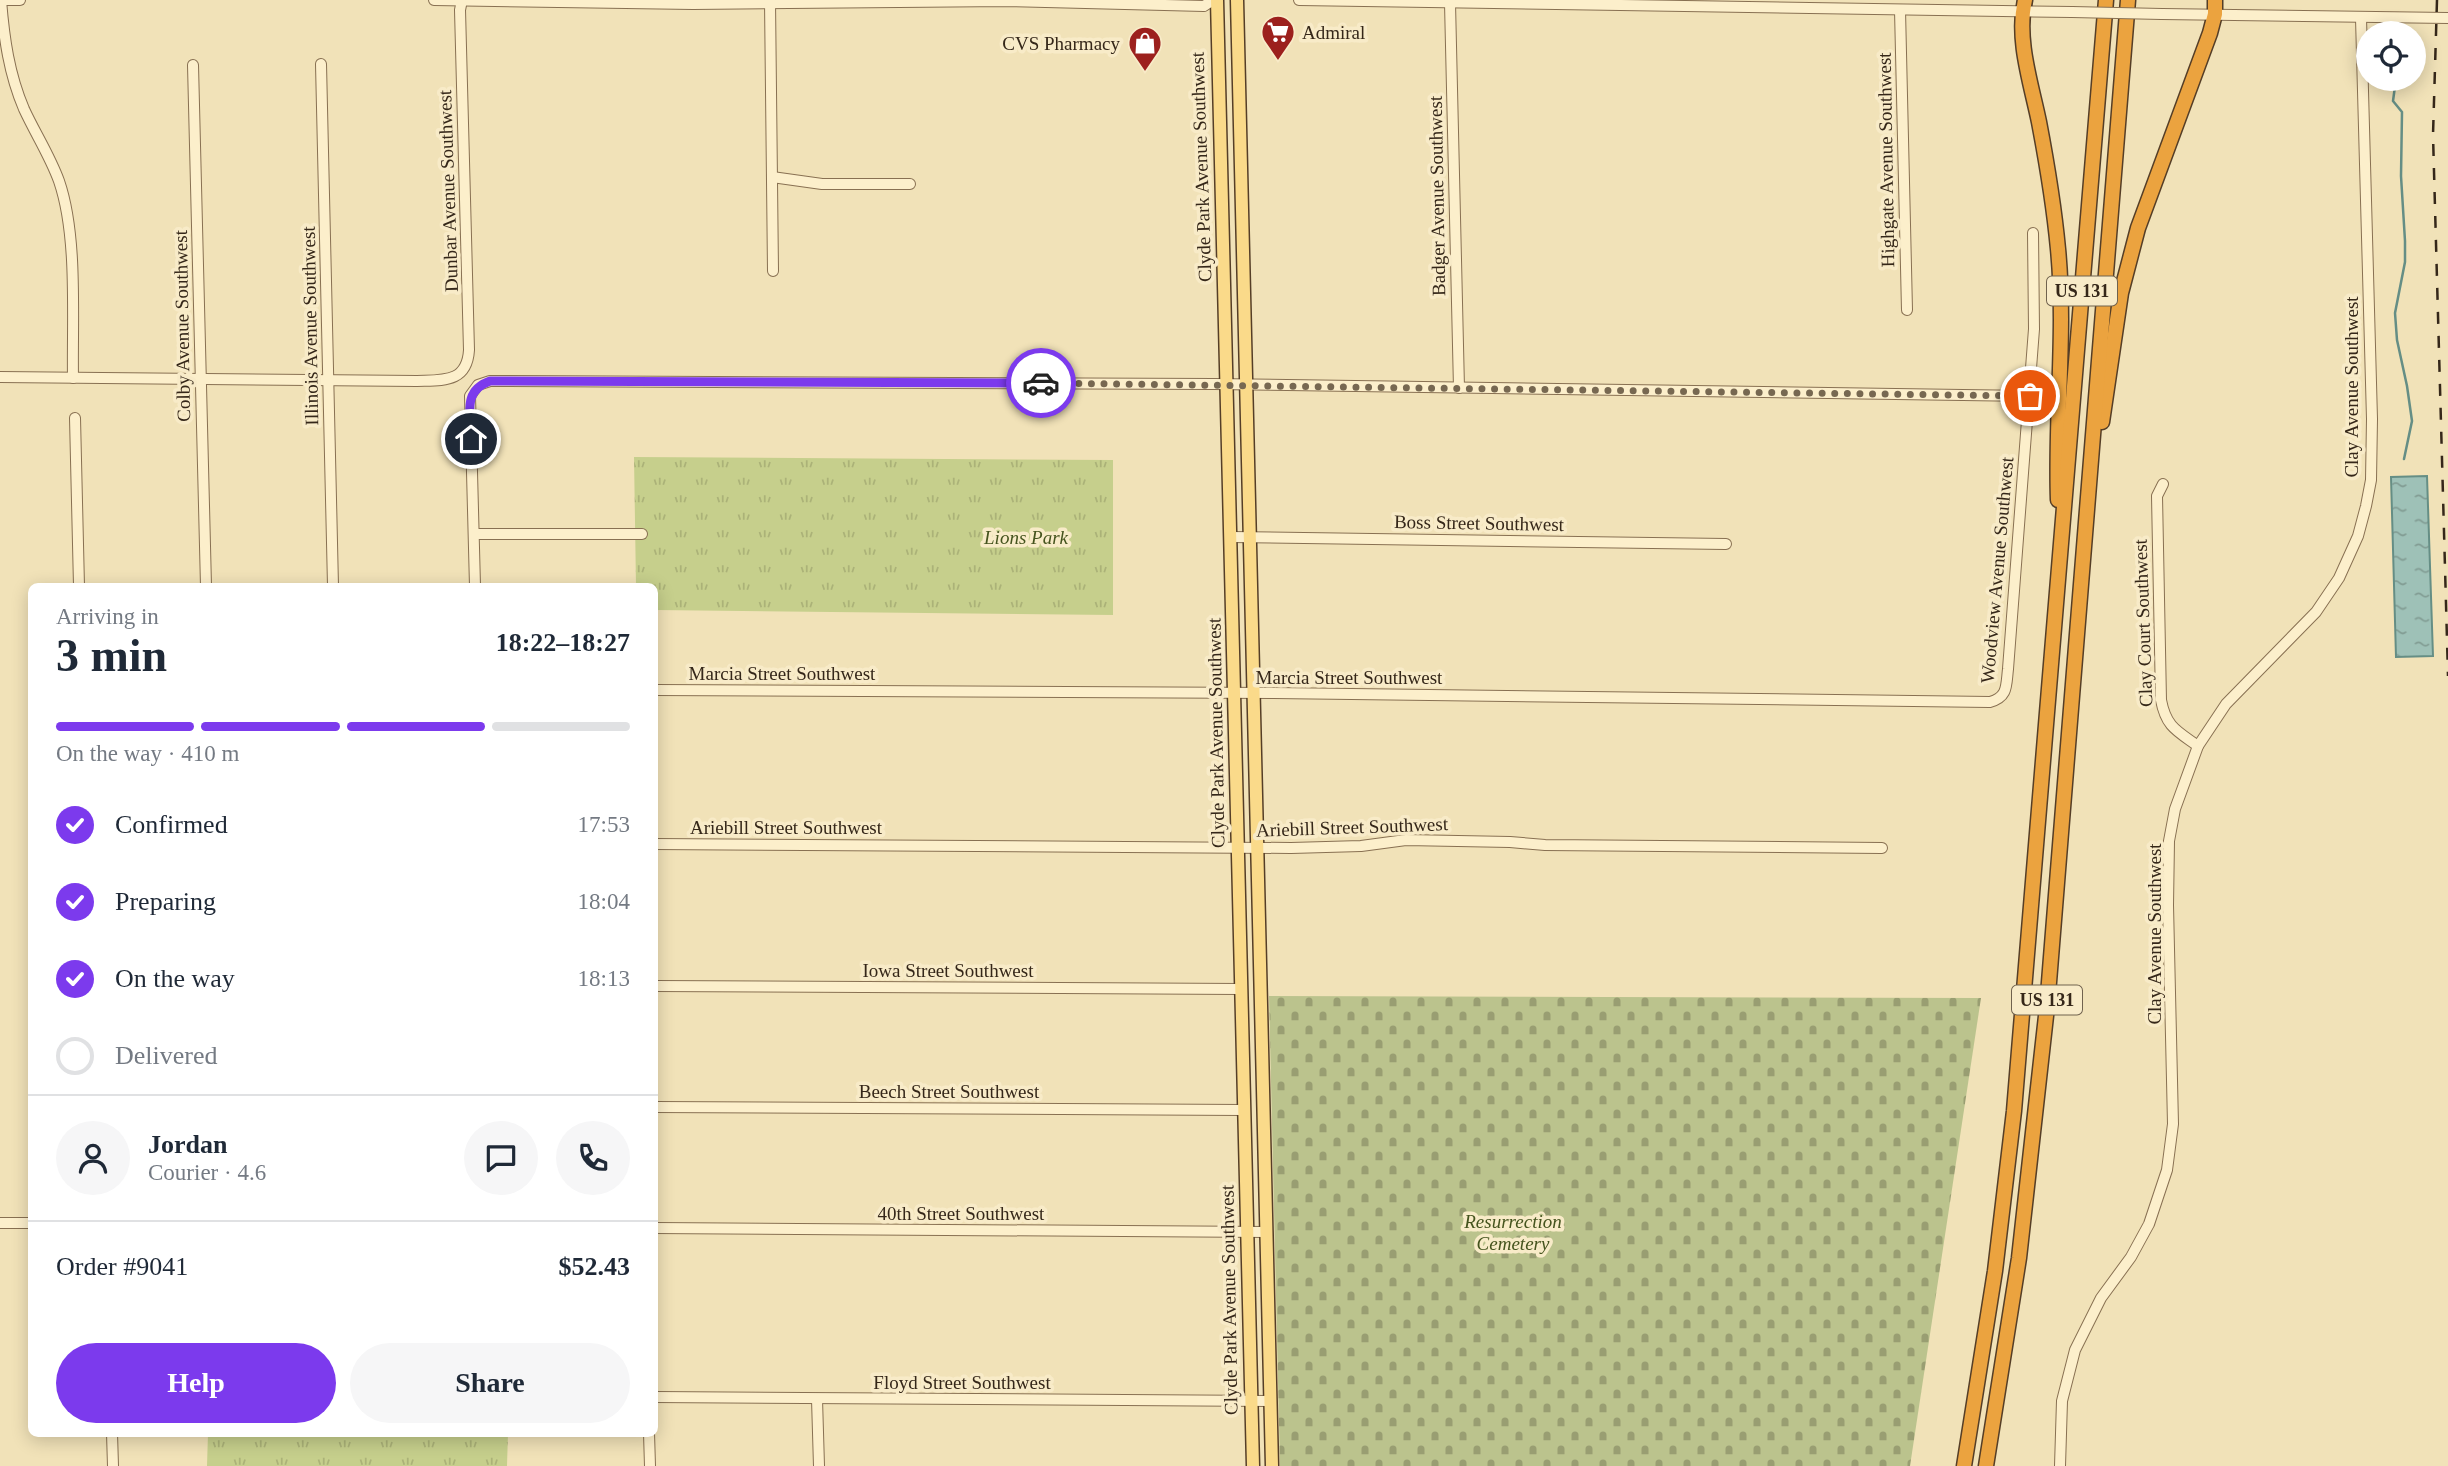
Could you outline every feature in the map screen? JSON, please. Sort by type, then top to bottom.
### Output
[{"type":"highway","name":"US 131","points":[[1964,1466],[1995,1271],[2014,1111],[2106,0]]},
{"type":"highway","name":"US 131","points":[[1986,1466],[2019,1258],[2049,979],[2128,0]]},
{"type":"highway","points":[[2024,6],[2026,56],[2048,167],[2060,265],[2057,456],[2060,572]]},
{"type":"highway","points":[[2085,531],[2128,259],[2215,7]]},
{"type":"main road","name":"Clyde Park Avenue Southwest","points":[[1215,0],[1253,1466]]},
{"type":"main road","name":"Clyde Park Avenue Southwest","points":[[1237,0],[1272,1466]]},
{"type":"street","points":[[20,0],[1,0],[6,52],[24,108],[59,180],[68,221],[73,378]]},
{"type":"street","points":[[434,0],[1061,2],[1206,6],[1215,0]]},
{"type":"street","name":"Dunbar Avenue Southwest","points":[[329,380],[447,380],[456,377],[469,360],[460,10],[462,0]]},
{"type":"street","points":[[1299,0],[1900,10],[2024,6],[2072,12],[2162,14],[2215,7],[2361,18],[2448,18]]},
{"type":"street","points":[[771,2],[772,271]]},
{"type":"street","name":"Badger Avenue Southwest","points":[[1450,3],[1459,388]]},
{"type":"street","name":"Highgate Avenue Southwest","points":[[1900,10],[1907,310]]},
{"type":"street","name":"Clay Avenue Southwest","points":[[2060,1466],[2062,1401],[2075,1350],[2101,1298],[2149,1224],[2167,1170],[2173,1124],[2169,841],[2175,809],[2198,746],[2226,704],[2316,612],[2339,578],[2358,536],[2366,506],[2371,480],[2372,419],[2361,18]]},
{"type":"street","name":"Illinois Avenue Southwest","points":[[321,64],[333,583]]},
{"type":"street","name":"Colby Avenue Southwest","points":[[193,65],[206,583]]},
{"type":"street","points":[[772,177],[822,184],[910,184]]},
{"type":"street","name":"Woodview Avenue Southwest","points":[[2000,699],[2005,693],[2008,669],[2030,396],[2034,329],[2033,233]]},
{"type":"street","points":[[0,377],[329,380]]},
{"type":"street","points":[[475,583],[471,396],[478,385],[490,381],[1247,385],[2030,396]]},
{"type":"street","points":[[75,418],[79,583]]},
{"type":"street","name":"Clay Court Southwest","points":[[2163,484],[2157,496],[2161,700],[2169,725],[2198,746]]},
{"type":"street","points":[[474,534],[642,534]]},
{"type":"street","name":"Boss Street Southwest","points":[[1231,537],[1726,544]]},
{"type":"street","name":"Marcia Street Southwest","points":[[658,690],[1990,702],[2000,699]]},
{"type":"street","name":"Ariebill Street Southwest","points":[[658,844],[1256,848],[1361,846],[1384,841],[1419,840],[1545,845],[1882,848]]},
{"type":"street","name":"Iowa Street Southwest","points":[[658,986],[1241,989]]},
{"type":"street","name":"Beech Street Southwest","points":[[658,1107],[1244,1110]]},
{"type":"street","points":[[0,1223],[28,1223]]},
{"type":"street","name":"40th Street Southwest","points":[[658,1228],[1267,1232]]},
{"type":"street","name":"Floyd Street Southwest","points":[[658,1397],[1270,1401]]},
{"type":"street","points":[[817,1399],[819,1466]]},
{"type":"street","points":[[112,1437],[113,1466]]},
{"type":"street","points":[[649,1437],[650,1466]]},
{"type":"green space","name":"Lions Park","points":[[634,457],[1113,460],[1113,615],[658,610],[658,583],[636,583]]},
{"type":"green space","name":"Resurrection Cemetery","points":[[1269,996],[1981,998],[1910,1466],[1280,1466]]},
{"type":"green space","points":[[208,1437],[508,1437],[507,1466],[207,1466]]},
{"type":"water","points":[[2427,476],[2433,656],[2396,657],[2391,477]]},
{"type":"waterway","points":[[2394,91],[2393,101],[2402,112],[2401,176],[2405,241],[2405,262],[2395,313],[2397,340],[2412,421],[2404,459]]},
{"type":"railway","points":[[2437,0],[2433,135],[2448,676]]},
{"type":"way so far","points":[[1041,383],[2030,396]]},
{"type":"place","name":"Admiral","points":[[1278,62]]},
{"type":"place","name":"CVS Pharmacy","points":[[1145,73]]},
{"type":"route","points":[[471,439],[471,396],[478,385],[490,381],[1041,383]]}]
